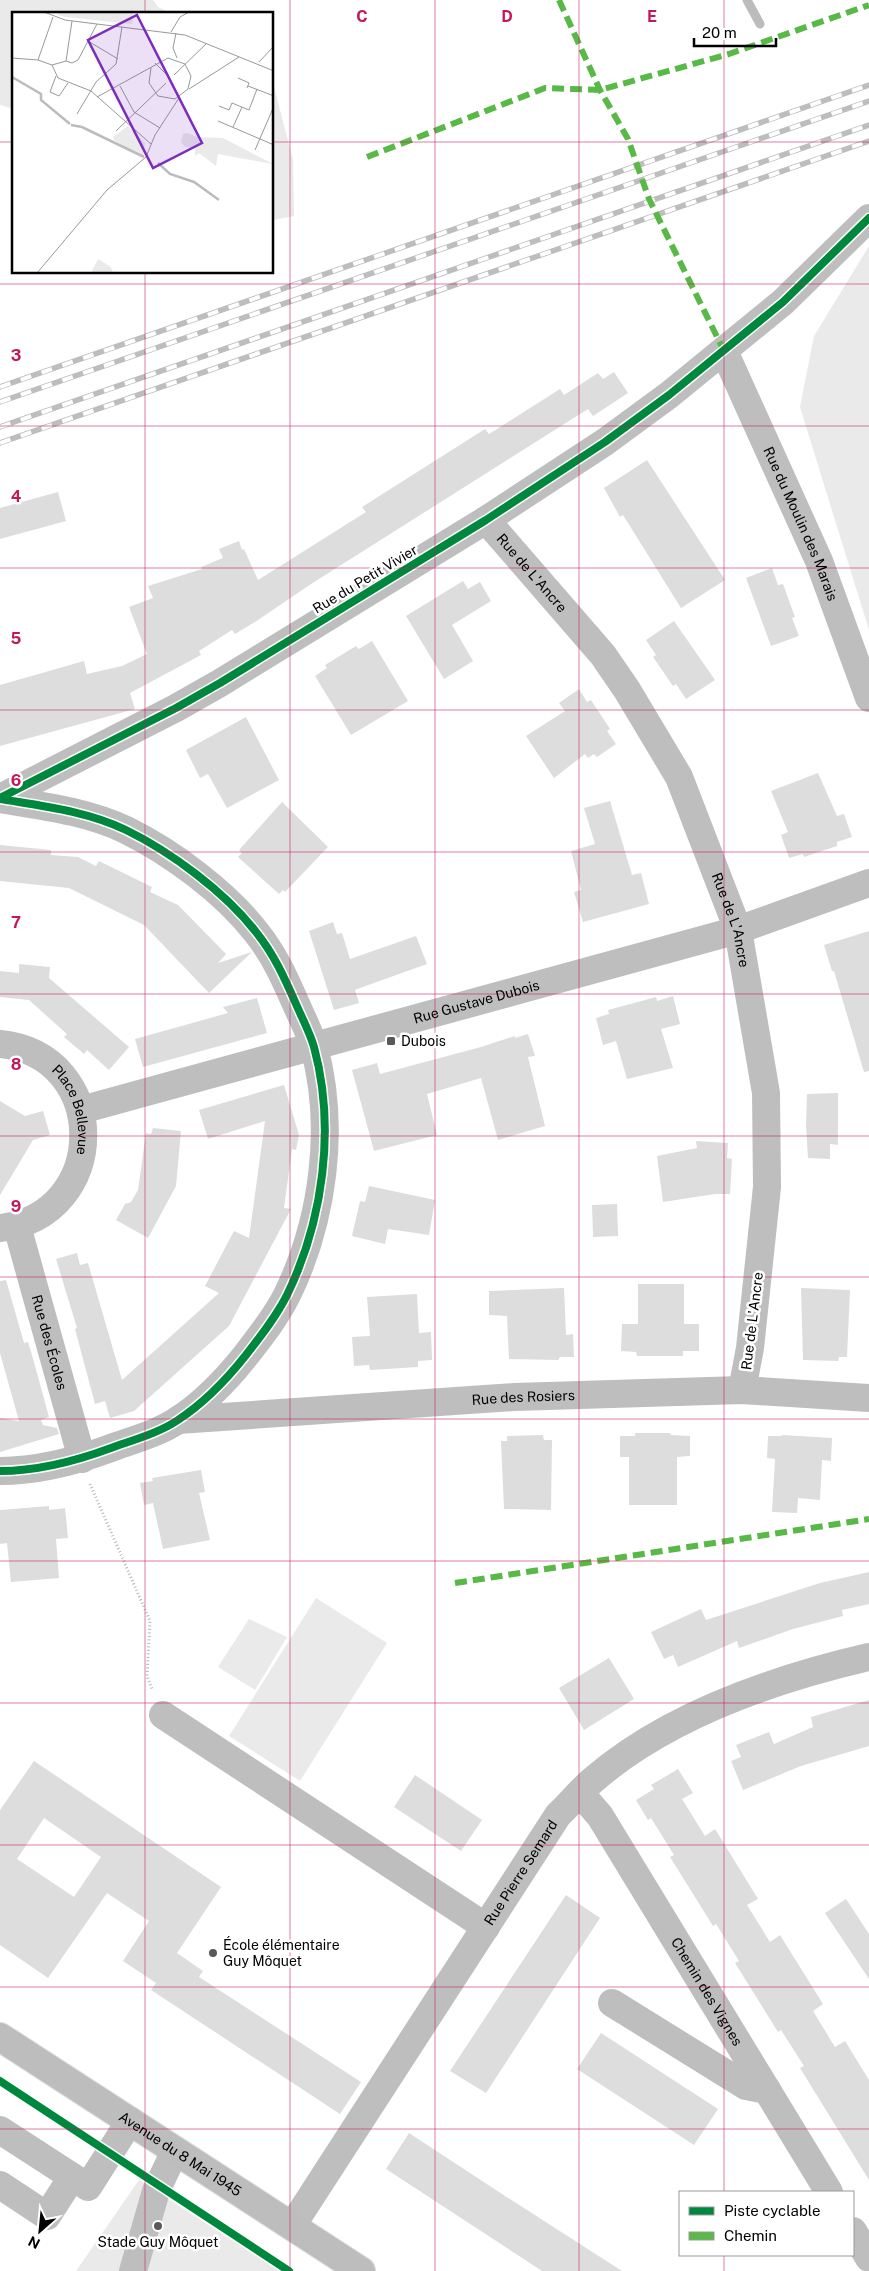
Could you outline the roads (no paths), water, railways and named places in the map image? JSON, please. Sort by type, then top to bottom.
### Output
[{"type":"main road","name":"Avenue du 8 Mai 1945","points":[[0,2037],[361,2271]]},
{"type":"street","name":"Rue du Petit Vivier","points":[[0,798],[176,708],[220,683],[486,520],[614,436],[670,396],[783,302],[869,218]]},
{"type":"street","name":"Rue du Moulin des Marais","points":[[724,351],[819,560],[869,698]]},
{"type":"street","name":"Rue de L'Ancre","points":[[486,520],[603,655],[627,690],[679,777],[738,930],[766,1093],[767,1188],[750,1348],[742,1390]]},
{"type":"street","points":[[0,798],[70,810],[124,829],[163,851],[198,876],[256,931],[281,969],[314,1045],[323,1090],[321,1184],[301,1265],[285,1298],[264,1332],[216,1390],[178,1420],[134,1440],[82,1459],[21,1471],[0,1471]]},
{"type":"street","name":"Rue Gustave Dubois","points":[[81,1110],[738,930],[869,883]]},
{"type":"street","name":"Place Bellevue","points":[[0,1044],[13,1045],[36,1054],[55,1068],[71,1087],[81,1110],[85,1139],[79,1168],[65,1194],[44,1214],[9,1228]]},
{"type":"street","name":"Rue des Écoles","points":[[9,1228],[82,1459]]},
{"type":"street","name":"Rue des Rosiers","points":[[178,1420],[515,1397],[742,1390],[869,1398]]},
{"type":"street","name":"Rue Pierre Semard","points":[[292,2226],[558,1815],[592,1780],[646,1741],[730,1700],[826,1667],[869,1657]]},
{"type":"street","points":[[163,1715],[486,1927]]},
{"type":"street","name":"Chemin des Vignes","points":[[580,1793],[600,1816],[828,2191]]},
{"type":"street","points":[[612,2003],[746,2086],[767,2090]]},
{"type":"street","points":[[0,2130],[88,2187],[130,2121]]},
{"type":"street","points":[[133,2271],[156,2191],[175,2151]]},
{"type":"street","points":[[0,2185],[47,2216],[72,2177]]},
{"type":"street","points":[[851,2271],[869,2258],[854,2233]]},
{"type":"waterway","points":[[747,0],[760,24]]},
{"type":"railway","points":[[0,387],[869,85]]},
{"type":"railway","points":[[0,402],[869,101]]},
{"type":"railway","points":[[0,427],[869,125]]},
{"type":"railway","points":[[0,443],[869,141]]},
{"type":"place","name":"Dubois","points":[[391,1041]]},
{"type":"place","name":"École élémentaire Guy Môquet","points":[[213,1953]]},
{"type":"place","name":"Stade Guy Môquet","points":[[158,2226]]}]
